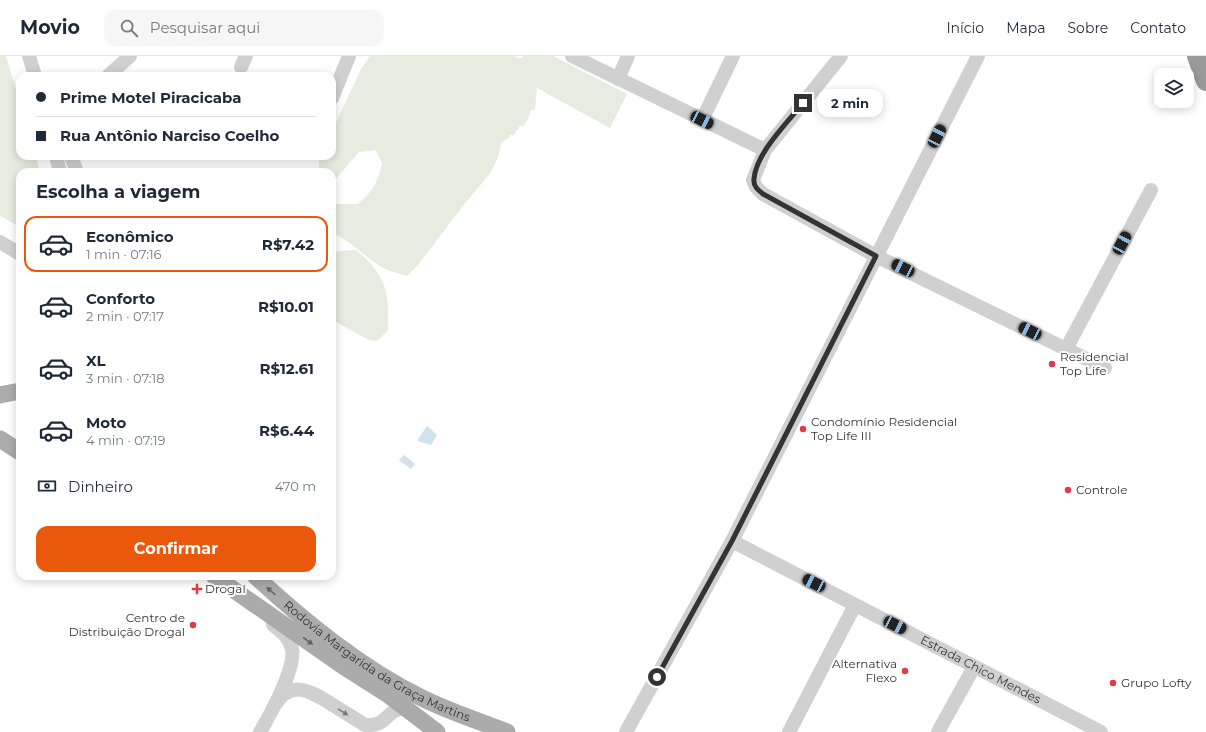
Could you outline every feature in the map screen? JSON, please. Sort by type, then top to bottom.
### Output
[{"type":"highway","points":[[1197,56],[1206,81]]},
{"type":"main road","points":[[0,396],[16,392]]},
{"type":"main road","points":[[0,439],[16,449]]},
{"type":"main road","name":"Rodovia Margarida da Graça Martins","points":[[223,580],[343,666],[406,708],[437,732]]},
{"type":"main road","name":"Rodovia Margarida da Graça Martins","points":[[259,580],[334,641],[397,684],[448,710],[507,732]]},
{"type":"street","points":[[29,56],[34,72]]},
{"type":"street","points":[[112,72],[130,56]]},
{"type":"street","points":[[336,88],[349,56]]},
{"type":"street","points":[[572,56],[765,150]]},
{"type":"street","points":[[618,79],[628,56]]},
{"type":"street","points":[[702,120],[733,56]]},
{"type":"street","points":[[841,56],[765,150],[753,180],[756,187],[763,194],[876,256],[1105,368]]},
{"type":"street","points":[[626,732],[732,541],[978,56]]},
{"type":"street","points":[[1066,349],[1150,190]]},
{"type":"street","points":[[0,242],[16,252]]},
{"type":"street","name":"Estrada Chico Mendes","points":[[732,541],[1101,732]]},
{"type":"street","points":[[789,732],[855,605]]},
{"type":"street","points":[[260,732],[275,705],[290,670],[292,659],[292,649],[285,634],[269,622],[265,610]]},
{"type":"street","points":[[292,659],[296,675],[317,695]]},
{"type":"street","points":[[938,732],[974,667]]},
{"type":"street","points":[[275,705],[282,695],[291,690],[305,690],[317,695],[371,729],[380,724],[386,726],[393,711],[406,708]]},
{"type":"shaded area","points":[[0,56],[6,56],[16,90],[16,160],[37,160],[39,168],[16,168],[16,225],[0,216]]},
{"type":"shaded area","points":[[370,56],[514,56],[517,58],[522,58],[523,56],[553,56],[627,94],[610,128],[537,88],[535,109],[530,111],[526,123],[523,126],[519,126],[519,130],[517,130],[514,135],[510,135],[510,137],[502,142],[497,160],[489,175],[466,202],[418,265],[407,276],[381,267],[350,243],[336,235],[336,204],[358,204],[374,186],[382,164],[376,150],[359,152],[336,179],[336,168],[319,168],[319,160],[336,160],[336,122],[361,69]]},
{"type":"shaded area","points":[[356,250],[374,268],[384,286],[388,305],[388,330],[377,341],[369,340],[336,322],[336,252]]},
{"type":"water","points":[[427,426],[437,435],[431,445],[417,441]]},
{"type":"water","points":[[404,455],[415,464],[411,469],[399,460]]},
{"type":"place","name":"Residencial Top Life","points":[[1052,364]]},
{"type":"place","name":"Condomínio Residencial Top Life III","points":[[803,429]]},
{"type":"place","name":"Controle","points":[[1068,490]]},
{"type":"place","name":"Drogal","points":[[197,589]]},
{"type":"place","name":"Centro de Distribuição Drogal","points":[[193,625]]},
{"type":"place","name":"Alternativa Flexo","points":[[905,671]]},
{"type":"place","name":"Grupo Lofty","points":[[1113,683]]},
{"type":"route","points":[[657,677],[732,541],[876,256],[763,194],[756,187],[753,180],[756,169],[765,150],[803,103]]}]
